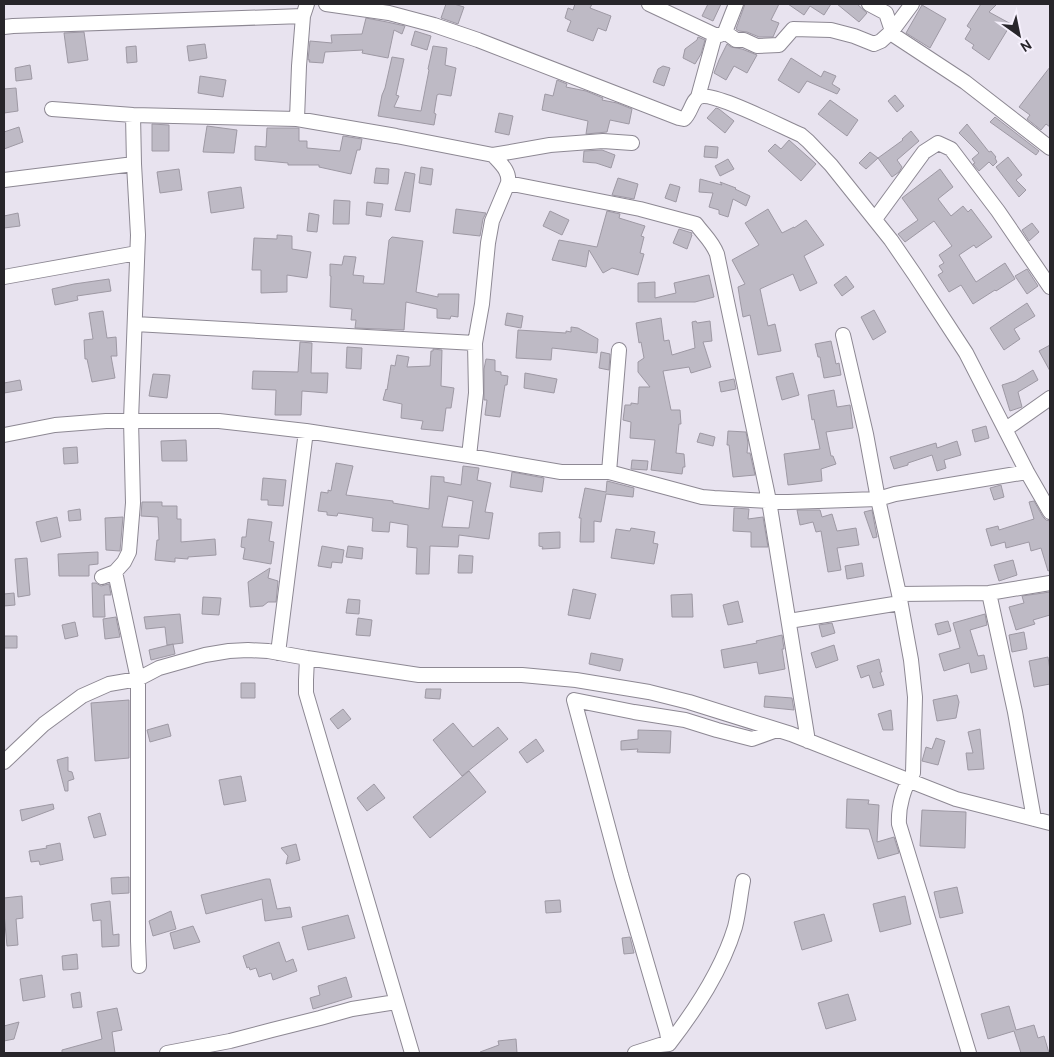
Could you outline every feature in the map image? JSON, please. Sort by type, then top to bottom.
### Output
[{"type":"street","points":[[326,4],[389,13],[434,25],[684,119],[698,97],[720,34],[736,4]]},
{"type":"street","points":[[650,4],[720,34],[736,40],[744,40],[756,46],[779,45],[793,29],[831,30],[874,44],[881,41],[892,31],[912,4]]},
{"type":"street","points":[[869,4],[886,14],[895,36],[965,82],[1050,148]]},
{"type":"street","points":[[4,27],[305,10],[299,66],[297,119]]},
{"type":"street","points":[[698,97],[704,96],[718,99],[800,135],[831,164],[910,268],[966,353],[1027,472],[1049,507]]},
{"type":"street","points":[[52,109],[133,115],[297,119],[493,155],[550,145],[603,141],[632,143]]},
{"type":"street","points":[[133,115],[138,235],[131,420],[133,503],[129,552],[124,562],[109,575],[138,679],[139,966]]},
{"type":"street","points":[[875,220],[924,152],[938,143],[951,149],[1050,287]]},
{"type":"street","points":[[469,456],[476,393],[474,343],[482,304],[488,243],[492,221],[509,178],[506,170],[493,155]]},
{"type":"street","points":[[4,180],[134,164]]},
{"type":"street","points":[[508,183],[640,209],[696,224],[714,246],[769,501],[808,741]]},
{"type":"street","points":[[4,276],[137,254]]},
{"type":"street","points":[[135,324],[474,343]]},
{"type":"street","points":[[843,335],[866,434],[911,660],[915,697],[913,773],[908,780],[898,813],[899,824],[969,1053]]},
{"type":"street","points":[[609,472],[619,350]]},
{"type":"street","points":[[1006,429],[1050,398]]},
{"type":"street","points":[[4,435],[55,425],[131,420],[220,421],[306,431],[562,472],[609,472],[702,497],[788,502],[878,498],[1027,472]]},
{"type":"street","points":[[278,653],[306,431]]},
{"type":"street","points":[[790,621],[899,598],[988,593],[1050,583]]},
{"type":"street","points":[[988,593],[1015,712],[1034,819]]},
{"type":"street","points":[[4,762],[44,724],[82,696],[109,684],[138,679],[160,668],[204,655],[248,650],[419,675],[522,675],[576,680],[649,692],[689,702],[777,730],[956,799],[1050,823]]},
{"type":"street","points":[[308,658],[306,693],[412,1053]]},
{"type":"street","points":[[666,1048],[667,1032],[621,875],[574,700],[685,720],[752,739],[777,730]]},
{"type":"street","points":[[635,1053],[666,1048],[700,999],[718,969],[735,926],[743,881]]},
{"type":"street","points":[[167,1053],[230,1041],[352,1009],[396,1002]]},
{"type":"building","points":[[446,4],[464,7],[458,24],[441,18]]},
{"type":"building","points":[[575,4],[592,4],[590,8],[611,16],[606,31],[598,28],[593,41],[567,31],[571,21],[565,18],[568,8],[573,10]]},
{"type":"building","points":[[708,4],[721,4],[713,21],[702,16]]},
{"type":"building","points":[[745,4],[779,4],[771,20],[779,23],[773,37],[759,37],[736,29]]},
{"type":"building","points":[[788,4],[831,4],[824,15],[810,6],[804,15]]},
{"type":"building","points":[[837,4],[857,4],[867,13],[859,22]]},
{"type":"building","points":[[981,4],[997,4],[989,12],[1011,24],[989,60],[972,48],[974,45],[965,39],[971,29],[967,26]]},
{"type":"building","points":[[922,5],[946,19],[930,48],[906,33]]},
{"type":"building","points":[[366,18],[405,26],[402,34],[394,30],[388,58],[362,53],[363,50],[325,52],[323,63],[309,62],[310,41],[332,43],[331,35],[362,34]]},
{"type":"building","points":[[415,31],[431,36],[427,50],[411,45]]},
{"type":"building","points":[[84,32],[88,60],[68,63],[64,33]]},
{"type":"building","points":[[698,37],[705,40],[701,54],[695,64],[683,58],[685,49],[697,40]]},
{"type":"building","points":[[205,44],[207,58],[189,61],[187,46]]},
{"type":"building","points":[[727,44],[757,55],[747,73],[734,66],[726,80],[714,73]]},
{"type":"building","points":[[136,46],[137,62],[127,63],[126,47]]},
{"type":"building","points":[[433,46],[447,48],[445,65],[456,68],[451,96],[437,95],[434,125],[378,116],[392,57],[404,59],[396,95],[399,96],[394,107],[421,111]]},
{"type":"building","points":[[791,58],[821,77],[824,71],[836,76],[832,84],[840,89],[837,94],[807,81],[799,93],[778,80]]},
{"type":"building","points":[[30,65],[32,79],[16,81],[15,68]]},
{"type":"building","points":[[663,66],[670,68],[664,86],[653,82],[658,69]]},
{"type":"building","points":[[1050,67],[1050,127],[1046,124],[1041,130],[1027,119],[1030,115],[1019,107]]},
{"type":"building","points":[[200,76],[226,80],[223,97],[198,93]]},
{"type":"building","points":[[557,80],[567,84],[566,87],[586,91],[603,98],[602,100],[632,109],[629,124],[610,120],[607,132],[586,134],[588,121],[542,110],[545,94],[553,96]]},
{"type":"building","points":[[16,88],[18,111],[4,113],[4,89]]},
{"type":"building","points":[[895,95],[904,106],[897,112],[888,101]]},
{"type":"building","points":[[830,100],[858,120],[847,136],[818,114]]},
{"type":"building","points":[[716,108],[734,121],[725,133],[707,118]]},
{"type":"building","points":[[499,113],[513,116],[509,135],[495,132]]},
{"type":"building","points":[[995,117],[1039,151],[1036,155],[990,122]]},
{"type":"building","points":[[152,124],[169,125],[169,151],[152,151]]},
{"type":"building","points":[[967,124],[989,152],[991,151],[996,157],[997,162],[993,166],[989,162],[979,171],[973,164],[975,163],[972,159],[979,153],[959,133]]},
{"type":"building","points":[[207,126],[237,130],[234,153],[203,152]]},
{"type":"building","points":[[19,127],[23,142],[4,149],[4,132]]},
{"type":"building","points":[[267,128],[299,128],[299,141],[307,141],[307,148],[340,151],[343,136],[362,139],[351,174],[319,167],[319,165],[288,165],[288,163],[255,160],[255,146],[266,147]]},
{"type":"building","points":[[911,131],[919,141],[897,160],[902,167],[892,177],[878,158],[903,140]]},
{"type":"building","points":[[789,140],[816,164],[801,181],[768,151],[775,144],[781,149]]},
{"type":"building","points":[[705,146],[718,147],[717,158],[704,157]]},
{"type":"building","points":[[602,150],[615,155],[611,168],[596,163],[583,162],[584,151]]},
{"type":"building","points":[[870,152],[878,158],[866,169],[859,163]]},
{"type":"building","points":[[1008,157],[1022,175],[1016,180],[1026,190],[1019,197],[996,167]]},
{"type":"building","points":[[728,159],[734,169],[720,176],[715,166]]},
{"type":"building","points":[[421,167],[433,169],[431,185],[419,183]]},
{"type":"building","points":[[376,168],[389,169],[388,184],[374,183]]},
{"type":"building","points":[[179,169],[182,190],[160,193],[157,172]]},
{"type":"building","points":[[940,169],[953,187],[938,199],[951,216],[963,206],[968,212],[971,209],[992,237],[976,248],[974,245],[959,255],[976,282],[1005,263],[1015,279],[973,304],[961,285],[949,292],[938,275],[943,272],[939,266],[944,263],[939,255],[952,246],[934,221],[905,242],[898,234],[918,220],[902,198]]},
{"type":"building","points":[[405,172],[415,174],[410,212],[395,210]]},
{"type":"building","points":[[618,178],[638,184],[634,199],[612,195]]},
{"type":"building","points":[[700,179],[722,185],[720,182],[750,196],[746,206],[733,199],[728,217],[719,214],[719,210],[709,207],[713,193],[699,192]]},
{"type":"building","points":[[670,184],[680,187],[676,202],[665,198]]},
{"type":"building","points":[[241,187],[244,208],[211,213],[208,192]]},
{"type":"building","points":[[334,200],[350,201],[349,224],[333,224]]},
{"type":"building","points":[[367,202],[383,204],[381,217],[366,215]]},
{"type":"building","points":[[456,209],[486,213],[480,236],[453,233]]},
{"type":"building","points":[[768,209],[782,233],[806,220],[824,245],[804,256],[817,283],[800,291],[793,274],[760,289],[768,326],[775,324],[781,351],[758,355],[750,315],[743,317],[738,287],[745,284],[732,260],[759,245],[745,223]]},
{"type":"building","points":[[550,211],[569,220],[562,235],[543,226]]},
{"type":"building","points":[[607,211],[620,214],[619,218],[645,226],[641,236],[644,237],[640,253],[644,254],[638,275],[612,268],[603,273],[589,250],[586,267],[552,260],[559,240],[597,247]]},
{"type":"building","points":[[18,213],[20,226],[4,228],[4,216]]},
{"type":"building","points":[[309,213],[319,215],[317,232],[307,231]]},
{"type":"building","points":[[1032,223],[1039,232],[1029,241],[1022,230]]},
{"type":"building","points":[[679,229],[692,233],[687,249],[673,243]]},
{"type":"building","points":[[277,235],[292,236],[292,249],[311,252],[307,278],[287,275],[287,292],[261,293],[261,270],[252,270],[254,238],[277,239]]},
{"type":"building","points":[[392,237],[423,241],[416,292],[438,297],[438,294],[459,294],[458,317],[451,316],[450,319],[437,318],[437,309],[406,302],[404,330],[355,328],[356,320],[351,320],[352,309],[330,307],[330,264],[342,265],[344,256],[356,257],[353,275],[364,276],[363,283],[384,284],[389,240]]},
{"type":"building","points":[[1027,269],[1038,286],[1027,294],[1015,276]]},
{"type":"building","points":[[709,275],[714,297],[695,302],[638,302],[638,283],[655,282],[655,298],[676,293],[674,283]]},
{"type":"building","points":[[846,276],[854,287],[842,296],[834,285]]},
{"type":"building","points":[[109,279],[111,291],[77,296],[78,300],[55,305],[52,289]]},
{"type":"building","points":[[1027,303],[1035,316],[1014,329],[1020,339],[1004,350],[990,328]]},
{"type":"building","points":[[874,310],[886,332],[873,340],[861,317]]},
{"type":"building","points":[[103,311],[107,338],[116,337],[117,356],[111,356],[115,378],[92,382],[87,359],[85,359],[84,340],[93,339],[89,313]]},
{"type":"building","points":[[507,313],[523,316],[521,328],[505,325]]},
{"type":"building","points":[[661,318],[664,341],[669,340],[672,355],[695,348],[692,322],[710,321],[712,341],[703,342],[711,367],[691,373],[689,367],[663,371],[671,410],[680,410],[681,424],[679,424],[676,453],[684,454],[685,467],[683,467],[682,474],[651,470],[655,440],[630,438],[631,422],[623,420],[625,405],[631,405],[631,403],[638,404],[639,387],[650,387],[638,372],[638,362],[644,358],[641,342],[639,343],[636,323]]},
{"type":"building","points":[[571,327],[578,328],[598,339],[597,353],[552,348],[551,360],[516,358],[518,330],[566,333],[566,331],[571,332]]},
{"type":"building","points":[[831,341],[836,364],[839,363],[841,375],[824,378],[820,357],[818,357],[815,344]]},
{"type":"building","points":[[300,342],[312,343],[311,373],[328,373],[327,393],[302,391],[301,415],[275,415],[276,390],[252,389],[253,371],[298,372]]},
{"type":"building","points":[[1050,345],[1050,371],[1039,351]]},
{"type":"building","points":[[347,347],[362,348],[361,369],[346,368]]},
{"type":"building","points":[[433,349],[442,350],[441,386],[454,388],[451,408],[446,408],[443,431],[421,429],[423,421],[401,418],[402,404],[383,400],[387,390],[391,365],[395,366],[397,355],[409,357],[407,367],[430,366],[431,351]]},
{"type":"building","points":[[601,352],[610,354],[609,370],[599,368]]},
{"type":"building","points":[[486,359],[495,360],[495,371],[501,372],[501,375],[508,376],[500,417],[485,415],[487,400],[484,400],[484,369]]},
{"type":"building","points":[[1033,370],[1038,380],[1018,392],[1022,407],[1010,411],[1002,385],[1015,381]]},
{"type":"building","points":[[525,373],[557,379],[554,393],[524,388]]},
{"type":"building","points":[[793,373],[799,395],[782,400],[776,377]]},
{"type":"building","points":[[153,374],[170,375],[167,398],[149,396]]},
{"type":"building","points":[[734,379],[736,389],[721,392],[719,382]]},
{"type":"building","points":[[20,380],[22,390],[4,393],[4,383]]},
{"type":"building","points":[[834,390],[837,407],[850,405],[853,428],[826,432],[831,456],[833,456],[836,464],[821,469],[822,481],[788,485],[784,454],[820,449],[814,419],[812,420],[808,395]]},
{"type":"building","points":[[986,426],[989,438],[975,442],[972,430]]},
{"type":"building","points":[[728,431],[746,432],[747,453],[750,453],[755,475],[733,477],[729,445],[727,445]]},
{"type":"building","points":[[700,433],[715,437],[713,446],[697,442]]},
{"type":"building","points":[[186,440],[187,461],[162,461],[161,441]]},
{"type":"building","points":[[957,441],[961,455],[944,460],[946,468],[937,471],[932,455],[894,469],[890,457],[936,443],[937,448]]},
{"type":"building","points":[[77,447],[78,463],[64,464],[63,448]]},
{"type":"building","points":[[632,460],[648,461],[647,470],[631,469]]},
{"type":"building","points":[[336,463],[353,466],[346,495],[393,501],[393,503],[429,509],[431,476],[444,477],[444,482],[461,485],[463,466],[479,468],[477,480],[491,483],[485,512],[493,513],[489,539],[459,535],[458,547],[430,546],[429,574],[416,574],[417,548],[407,547],[408,525],[390,522],[389,532],[372,531],[373,518],[338,513],[337,516],[327,515],[327,512],[318,511],[321,492],[328,493],[328,490],[331,491]],"holes":[[[448,496],[473,501],[469,528],[442,527]]]},
{"type":"building","points":[[512,472],[544,478],[542,492],[510,487]]},
{"type":"building","points":[[263,478],[286,480],[283,506],[268,505],[268,500],[261,500]]},
{"type":"building","points":[[607,481],[634,488],[633,497],[606,494],[601,522],[594,521],[594,542],[580,542],[581,518],[579,518],[585,488],[606,492]]},
{"type":"building","points":[[1001,485],[1004,497],[994,500],[990,488]]},
{"type":"building","points":[[1034,501],[1043,517],[1050,521],[1050,570],[1048,571],[1041,548],[1031,551],[1029,542],[1006,548],[1005,542],[991,546],[986,529],[998,526],[999,530],[1034,519],[1029,502]]},
{"type":"building","points":[[142,502],[162,502],[162,506],[177,506],[177,519],[181,519],[181,542],[215,539],[216,555],[188,557],[188,559],[175,558],[175,562],[155,560],[157,540],[159,540],[158,517],[141,516]]},
{"type":"building","points":[[734,508],[749,509],[748,519],[763,517],[768,547],[751,547],[751,532],[733,531]]},
{"type":"building","points":[[80,509],[81,520],[69,521],[68,511]]},
{"type":"building","points":[[797,510],[820,510],[822,517],[832,514],[837,531],[856,528],[859,545],[837,548],[841,570],[828,572],[821,531],[816,532],[813,522],[800,525]]},
{"type":"building","points":[[872,510],[877,537],[873,538],[864,512]]},
{"type":"building","points":[[57,517],[61,537],[41,542],[36,522]]},
{"type":"building","points":[[123,517],[120,551],[106,550],[105,518]]},
{"type":"building","points":[[248,519],[272,522],[269,541],[274,542],[271,564],[243,559],[245,548],[241,547],[242,537],[246,537]]},
{"type":"building","points":[[631,528],[655,532],[653,543],[658,544],[654,564],[611,558],[616,529],[630,531]]},
{"type":"building","points":[[560,532],[560,548],[542,549],[543,547],[539,546],[539,533]]},
{"type":"building","points":[[322,546],[344,550],[342,563],[332,562],[331,568],[318,566]]},
{"type":"building","points":[[348,546],[363,548],[362,559],[346,557]]},
{"type":"building","points":[[98,552],[98,564],[89,565],[89,576],[59,576],[58,554]]},
{"type":"building","points":[[459,555],[473,556],[472,573],[458,573]]},
{"type":"building","points":[[27,558],[30,595],[18,597],[15,559]]},
{"type":"building","points":[[1013,560],[1017,575],[999,581],[994,565]]},
{"type":"building","points":[[862,563],[864,576],[847,579],[845,566]]},
{"type":"building","points":[[270,568],[268,578],[278,581],[276,602],[268,602],[263,606],[250,607],[248,582]]},
{"type":"building","points":[[92,583],[101,586],[109,584],[111,595],[104,595],[105,617],[93,617]]},
{"type":"building","points":[[573,589],[596,594],[590,619],[568,615]]},
{"type":"building","points":[[1050,592],[1050,615],[1033,620],[1035,624],[1016,630],[1009,607],[1024,603],[1022,596]]},
{"type":"building","points":[[14,593],[15,605],[4,606],[4,594]]},
{"type":"building","points":[[692,594],[693,617],[672,617],[671,595]]},
{"type":"building","points":[[203,597],[221,598],[219,615],[202,614]]},
{"type":"building","points":[[348,599],[360,600],[359,614],[346,613]]},
{"type":"building","points":[[738,601],[743,622],[728,625],[723,605]]},
{"type":"building","points":[[180,614],[183,643],[167,645],[165,627],[146,629],[144,617]]},
{"type":"building","points":[[985,614],[987,625],[970,630],[978,656],[984,655],[987,669],[971,673],[969,663],[944,671],[939,654],[960,648],[953,623]]},
{"type":"building","points":[[116,617],[120,637],[105,639],[103,619]]},
{"type":"building","points":[[358,618],[372,620],[370,636],[356,635]]},
{"type":"building","points":[[948,621],[951,631],[938,635],[935,624]]},
{"type":"building","points":[[75,622],[78,636],[65,639],[62,625]]},
{"type":"building","points":[[832,623],[835,633],[822,637],[819,625]]},
{"type":"building","points":[[1024,632],[1027,649],[1012,652],[1009,635]]},
{"type":"building","points":[[782,635],[785,669],[759,674],[757,662],[724,668],[721,650],[757,643],[756,641]]},
{"type":"building","points":[[4,636],[17,636],[17,648],[4,648]]},
{"type":"building","points":[[173,644],[175,654],[151,660],[149,650]]},
{"type":"building","points":[[834,645],[838,660],[816,668],[811,653]]},
{"type":"building","points":[[591,653],[623,659],[620,671],[589,664]]},
{"type":"building","points":[[1048,657],[1050,684],[1034,687],[1029,661]]},
{"type":"building","points":[[879,659],[884,685],[873,688],[869,675],[861,678],[857,666]]},
{"type":"building","points":[[241,683],[255,683],[255,698],[241,698]]},
{"type":"building","points":[[426,689],[441,689],[440,699],[425,698]]},
{"type":"building","points":[[957,695],[959,702],[956,718],[937,721],[933,700]]},
{"type":"building","points":[[765,696],[792,698],[794,710],[764,707]]},
{"type":"building","points":[[129,700],[129,758],[95,761],[91,703]]},
{"type":"building","points":[[343,709],[351,719],[338,729],[330,719]]},
{"type":"building","points":[[891,710],[893,730],[883,730],[878,714]]},
{"type":"building","points":[[453,723],[473,747],[498,727],[508,739],[462,776],[433,740]]},
{"type":"building","points":[[168,724],[171,736],[150,742],[147,730]]},
{"type":"building","points":[[980,729],[984,769],[968,770],[966,753],[973,753],[968,732]]},
{"type":"building","points":[[638,730],[671,731],[670,753],[637,752],[638,749],[621,750],[621,741],[638,739]]},
{"type":"building","points":[[936,738],[945,741],[938,765],[922,761],[926,747],[932,749]]},
{"type":"building","points":[[536,739],[544,751],[527,763],[519,752]]},
{"type":"building","points":[[68,757],[68,771],[72,772],[74,779],[68,781],[68,791],[65,791],[57,760]]},
{"type":"building","points":[[469,771],[486,792],[430,838],[413,817]]},
{"type":"building","points":[[241,776],[246,801],[224,805],[219,780]]},
{"type":"building","points":[[374,784],[385,798],[367,811],[357,798]]},
{"type":"building","points":[[847,799],[869,800],[868,804],[879,805],[877,842],[894,837],[899,853],[878,859],[869,829],[846,828]]},
{"type":"building","points":[[53,804],[54,809],[22,821],[20,810]]},
{"type":"building","points":[[922,810],[966,812],[965,848],[920,846]]},
{"type":"building","points":[[100,813],[106,835],[94,838],[88,817]]},
{"type":"building","points":[[60,843],[63,860],[40,865],[39,861],[31,862],[29,851],[47,848],[46,846]]},
{"type":"building","points":[[296,844],[300,860],[286,864],[288,856],[281,848]]},
{"type":"building","points":[[129,877],[129,893],[112,894],[111,878]]},
{"type":"building","points":[[270,879],[277,909],[290,907],[292,917],[265,921],[262,899],[206,914],[201,895]]},
{"type":"building","points":[[957,887],[963,913],[940,918],[934,892]]},
{"type":"building","points":[[22,896],[23,918],[16,919],[18,945],[7,946],[4,898]]},
{"type":"building","points":[[905,896],[911,924],[880,932],[873,904]]},
{"type":"building","points":[[560,900],[561,912],[546,913],[545,901]]},
{"type":"building","points":[[110,901],[113,935],[119,934],[119,946],[102,947],[101,920],[93,921],[91,904]]},
{"type":"building","points":[[171,911],[176,929],[153,936],[149,921]]},
{"type":"building","points":[[824,914],[832,941],[802,950],[794,922]]},
{"type":"building","points":[[348,915],[355,938],[308,950],[302,927]]},
{"type":"building","points":[[193,926],[200,942],[174,949],[170,933]]},
{"type":"building","points":[[630,937],[634,953],[624,954],[622,938]]},
{"type":"building","points":[[279,942],[286,962],[293,959],[297,971],[273,980],[271,973],[259,977],[256,968],[250,970],[249,967],[247,968],[243,956]]},
{"type":"building","points":[[77,954],[78,969],[63,970],[62,956]]},
{"type":"building","points":[[42,975],[45,997],[23,1001],[20,979]]},
{"type":"building","points":[[346,977],[352,997],[313,1009],[310,998],[320,995],[318,986]]},
{"type":"building","points":[[80,992],[82,1007],[73,1008],[71,994]]},
{"type":"building","points":[[848,994],[856,1020],[826,1029],[818,1003]]},
{"type":"building","points":[[1009,1006],[1016,1030],[1034,1025],[1038,1038],[1044,1036],[1049,1053],[1021,1053],[1014,1031],[988,1039],[981,1014]]},
{"type":"building","points":[[117,1008],[122,1030],[112,1032],[115,1053],[62,1053],[62,1050],[102,1039],[97,1012]]},
{"type":"building","points":[[19,1022],[14,1039],[4,1041],[4,1026]]},
{"type":"building","points":[[516,1039],[517,1053],[480,1052],[499,1045],[498,1041]]}]
